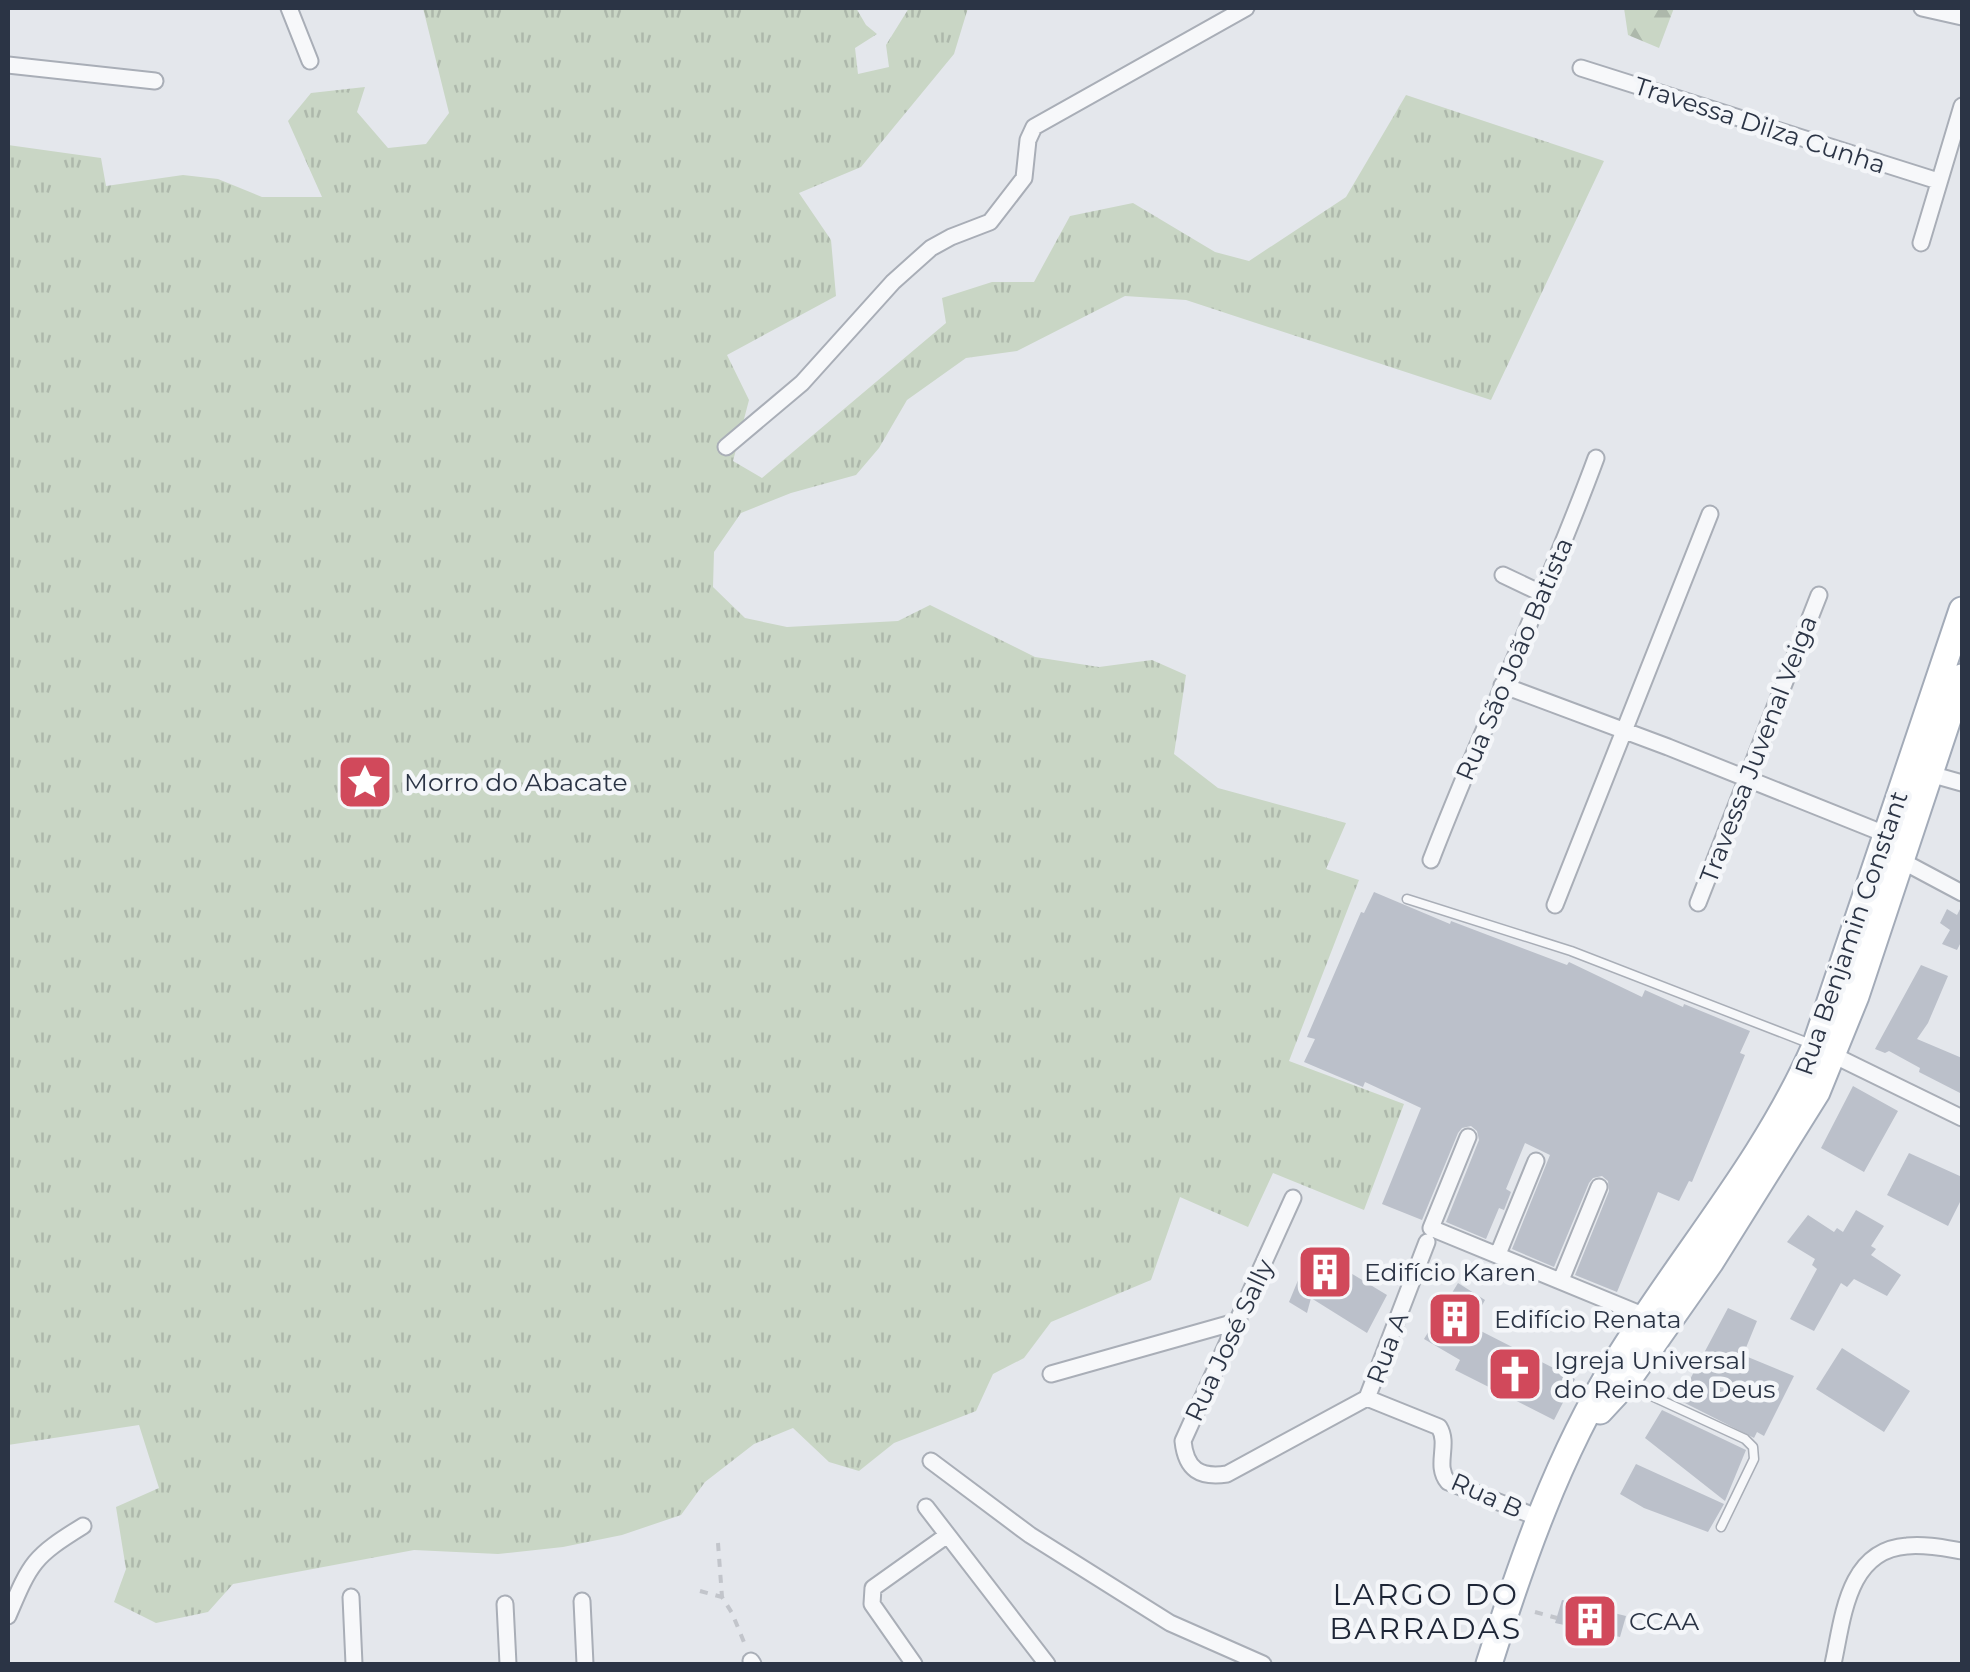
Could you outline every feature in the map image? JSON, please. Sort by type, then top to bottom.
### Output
[{"type":"main road","name":"Rua Benjamin Constant","points":[[1898,846],[1962,610]]},
{"type":"main road","name":"Rua Benjamin Constant","points":[[1489,1664],[1539,1518],[1573,1441],[1753,1198],[1817,1092],[1824,1050],[1898,846],[1930,774],[1962,677]]},
{"type":"main road","name":"Rua Benjamin Constant","points":[[1616,1380],[1646,1316],[1824,1050]]},
{"type":"street","points":[[289,8],[310,62]]},
{"type":"street","points":[[726,447],[802,384],[893,282],[931,248],[990,222],[1024,178],[1028,140],[1034,127],[1246,8]]},
{"type":"street","points":[[1922,8],[1962,17]]},
{"type":"street","points":[[8,65],[154,81]]},
{"type":"street","name":"Travessa Dilza Cunha","points":[[1581,68],[1938,181]]},
{"type":"street","points":[[1920,243],[1960,125],[1962,106]]},
{"type":"street","name":"Rua São João Batista","points":[[1431,860],[1596,458]]},
{"type":"street","points":[[1555,904],[1710,514]]},
{"type":"street","points":[[1502,575],[1543,594]]},
{"type":"street","name":"Travessa Juvenal Veiga","points":[[1698,903],[1819,595]]},
{"type":"street","points":[[1502,685],[1624,730],[1898,846],[1962,892]]},
{"type":"street","points":[[1930,774],[1962,783]]},
{"type":"street","points":[[1824,1050],[1962,1118]]},
{"type":"street","points":[[1468,1137],[1430,1228],[1646,1316]]},
{"type":"street","points":[[1498,1254],[1536,1161]]},
{"type":"street","points":[[1561,1280],[1599,1187]]},
{"type":"street","name":"Rua José Sally","points":[[1293,1198],[1183,1442],[1184,1455],[1195,1470],[1209,1476],[1227,1474],[1367,1398]]},
{"type":"street","name":"Rua A","points":[[1367,1398],[1427,1242]]},
{"type":"street","points":[[1052,1374],[1238,1321]]},
{"type":"street","name":"Rua B","points":[[1367,1398],[1439,1427],[1444,1436],[1440,1470],[1448,1482],[1539,1518]]},
{"type":"street","points":[[931,1461],[1030,1535],[1170,1623],[1263,1664]]},
{"type":"street","points":[[926,1506],[1046,1664]]},
{"type":"street","points":[[8,1616],[30,1566],[54,1544],[83,1526]]},
{"type":"street","points":[[914,1664],[872,1604],[870,1593],[946,1536]]},
{"type":"street","points":[[1833,1664],[1850,1587],[1863,1567],[1882,1552],[1903,1546],[1962,1550]]},
{"type":"street","points":[[352,1597],[354,1664]]},
{"type":"street","points":[[582,1601],[585,1664]]},
{"type":"street","points":[[505,1604],[508,1664]]},
{"type":"lane","points":[[1406,899],[1571,951],[1824,1050]]},
{"type":"lane","points":[[1616,1380],[1744,1439],[1753,1447],[1754,1459],[1721,1527]]},
{"type":"path","points":[[718,1543],[722,1597],[752,1663]]},
{"type":"path","points":[[700,1590],[722,1597]]},
{"type":"path","points":[[1535,1612],[1556,1618]]},
{"type":"green space","points":[[423,8],[856,8],[877,34],[855,48],[858,74],[889,67],[886,45],[909,8],[968,8],[954,54],[861,167],[799,193],[831,240],[836,296],[727,355],[749,400],[733,461],[762,478],[946,323],[942,298],[992,282],[1034,282],[1070,216],[1133,203],[1215,252],[1249,261],[1346,197],[1406,95],[1604,161],[1491,400],[1186,300],[1125,296],[1017,351],[966,358],[907,400],[879,448],[856,475],[791,493],[741,513],[714,552],[713,587],[745,618],[787,627],[898,621],[930,605],[1035,657],[1099,667],[1152,660],[1186,675],[1174,754],[1218,788],[1346,823],[1326,869],[1359,880],[1289,1061],[1404,1104],[1364,1210],[1273,1173],[1248,1227],[1180,1197],[1151,1280],[1051,1322],[1024,1358],[993,1374],[976,1411],[894,1443],[859,1471],[829,1462],[793,1428],[754,1444],[705,1482],[681,1515],[622,1535],[498,1554],[414,1550],[233,1584],[208,1612],[156,1623],[114,1602],[126,1569],[116,1507],[159,1488],[139,1425],[8,1445],[8,145],[101,158],[106,186],[183,175],[218,179],[262,197],[322,197],[288,121],[311,93],[365,87],[357,112],[388,148],[426,144],[449,113]]},
{"type":"green space","points":[[1624,8],[1674,8],[1659,48],[1628,35]]},
{"type":"building","points":[[1374,892],[1450,924],[1451,921],[1567,965],[1569,962],[1642,997],[1645,990],[1750,1031],[1740,1053],[1745,1055],[1692,1182],[1689,1181],[1679,1201],[1658,1192],[1617,1292],[1575,1275],[1609,1191],[1608,1181],[1602,1176],[1589,1183],[1554,1267],[1512,1249],[1550,1155],[1525,1143],[1506,1189],[1511,1192],[1504,1210],[1499,1208],[1486,1239],[1446,1222],[1479,1140],[1471,1126],[1458,1133],[1422,1220],[1382,1204],[1421,1108],[1365,1082],[1363,1087],[1304,1062],[1315,1039],[1307,1037],[1361,912],[1364,913]]},
{"type":"building","points":[[1962,905],[1962,940],[1957,950],[1942,944],[1950,930],[1940,923],[1947,909],[1957,915]]},
{"type":"building","points":[[1921,965],[1948,976],[1917,1039],[1962,1058],[1962,1094],[1889,1051],[1875,1049]]},
{"type":"building","points":[[1853,1086],[1898,1111],[1864,1172],[1821,1148]]},
{"type":"building","points":[[1909,1153],[1962,1177],[1962,1198],[1948,1226],[1887,1195]]},
{"type":"building","points":[[1856,1210],[1884,1226],[1871,1246],[1876,1249],[1871,1255],[1901,1275],[1887,1296],[1854,1279],[1847,1287],[1841,1283],[1814,1331],[1790,1319],[1817,1269],[1812,1265],[1815,1259],[1787,1242],[1808,1215],[1834,1232],[1837,1228],[1843,1232]]},
{"type":"building","name":"Edifício Karen","points":[[1311,1249],[1387,1295],[1367,1333],[1311,1298],[1307,1313],[1289,1302]]},
{"type":"building","name":"Igreja Universal do Reino de Deus","points":[[1458,1283],[1485,1300],[1471,1326],[1575,1379],[1554,1420],[1455,1370],[1460,1360],[1424,1339]]},
{"type":"building","points":[[1728,1308],[1757,1321],[1743,1355],[1794,1376],[1764,1436],[1757,1432],[1754,1438],[1679,1400]]},
{"type":"building","points":[[1842,1348],[1910,1391],[1884,1432],[1816,1389]]},
{"type":"building","points":[[1662,1410],[1746,1450],[1725,1501],[1645,1438]]},
{"type":"building","points":[[1636,1464],[1724,1504],[1708,1532],[1644,1508],[1620,1494]]},
{"type":"building","name":"CCAA","points":[[1562,1600],[1626,1616],[1620,1637],[1555,1623]]},
{"type":"place","name":"Morro do Abacate","points":[[365,782]]},
{"type":"place","name":"Edifício Karen","points":[[1325,1272]]},
{"type":"place","name":"Edifício Renata","points":[[1455,1319]]},
{"type":"place","name":"Igreja Universal do Reino de Deus","points":[[1515,1374]]},
{"type":"place","name":"CCAA","points":[[1590,1621]]},
{"type":"district","name":"LARGO DO BARRADAS","points":[[1426,1611]]}]
